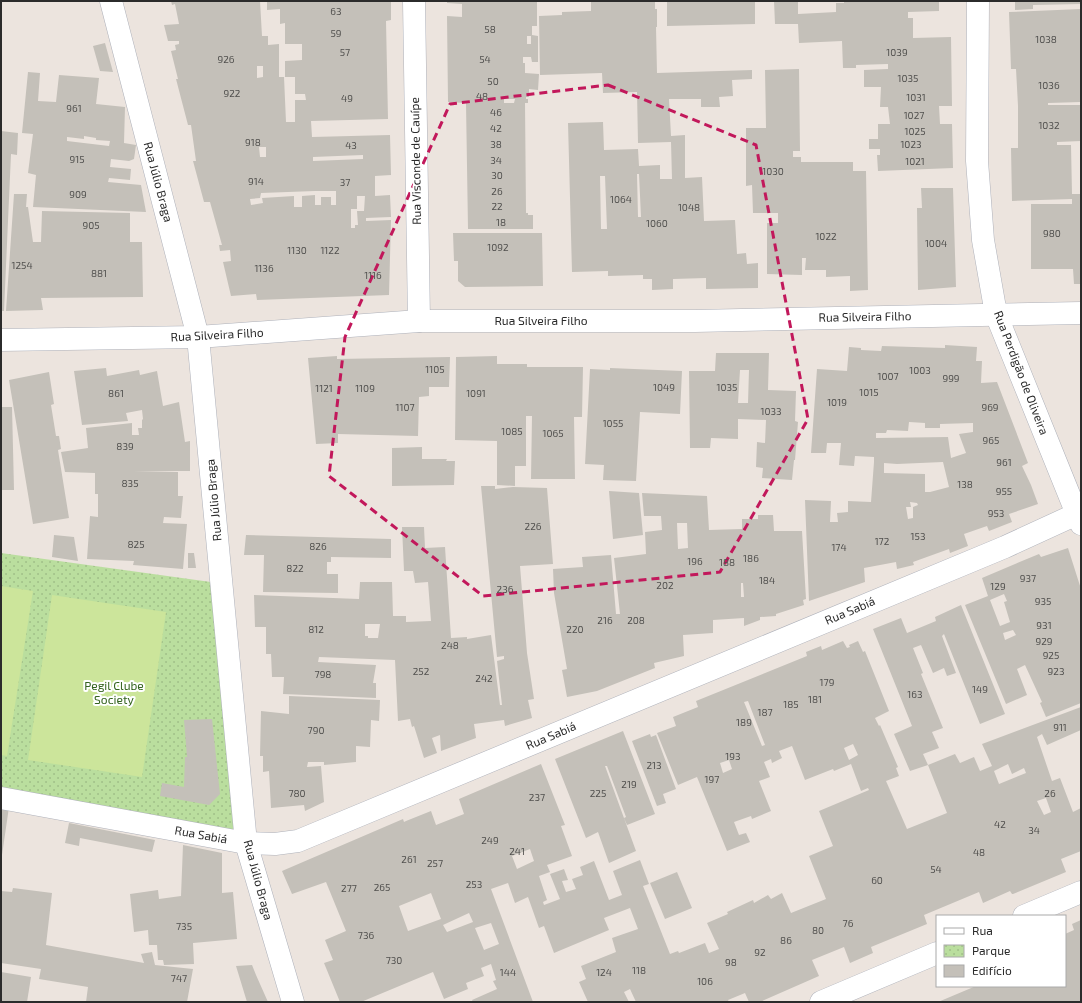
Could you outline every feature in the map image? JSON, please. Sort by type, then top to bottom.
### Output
[{"type":"street","name":"Rua Júlio Braga","points":[[111,1],[198,337],[246,843],[293,1002]]},
{"type":"street","name":"Rua Visconde de Cauípe","points":[[414,1],[419,321]]},
{"type":"street","name":"Rua Perdigão de Oliveira","points":[[978,1],[977,161],[982,240],[996,314],[1080,517]]},
{"type":"street","name":"Rua Silveira Filho","points":[[1,340],[198,337],[419,321],[696,321],[1081,313]]},
{"type":"street","name":"Rua Sabiá","points":[[1,798],[246,843],[275,844],[298,841],[1080,517]]},
{"type":"street","points":[[1026,915],[1081,892]]},
{"type":"street","points":[[820,1002],[936,953]]},
{"type":"highlighted area","points":[[608,85],[756,145],[808,419],[720,572],[483,596],[329,476],[345,337],[450,104]]},
{"type":"green space","name":"Pegil Clube Society","points":[[1,553],[218,583],[239,832],[1,787]]},
{"type":"green space","points":[[1,586],[33,591],[7,756],[1,755]]},
{"type":"green space","points":[[52,595],[166,612],[142,777],[28,760]]},
{"type":"building","points":[[171,1],[260,1],[262,36],[268,36],[268,45],[279,44],[279,77],[284,77],[286,122],[295,122],[295,100],[306,100],[305,94],[295,94],[295,77],[285,77],[285,61],[302,60],[302,44],[285,44],[285,23],[280,24],[280,9],[267,10],[267,1],[391,1],[391,20],[386,21],[388,119],[311,121],[312,137],[390,135],[391,175],[375,176],[375,196],[390,195],[391,217],[366,218],[366,221],[391,220],[389,295],[257,300],[256,294],[231,296],[223,262],[231,261],[230,250],[220,251],[219,245],[222,245],[210,202],[204,202],[193,161],[196,161],[191,125],[188,125],[176,79],[178,79],[171,51],[176,50],[175,45],[179,44],[179,41],[168,41],[164,25],[179,24],[175,4],[172,5]],"holes":[[[257,66],[263,66],[263,77],[257,78]],[[259,147],[266,147],[266,157],[260,157]],[[363,155],[363,159],[313,161],[313,157]],[[336,191],[336,205],[331,205],[331,197],[321,197],[321,205],[315,205],[315,195],[302,196],[302,207],[294,207],[294,196],[262,198],[263,203],[251,205],[250,199],[260,198],[261,193]],[[357,196],[365,196],[364,211],[357,211],[358,225],[355,225],[355,228],[351,228],[351,209],[357,209]]]},
{"type":"building","points":[[447,1],[537,1],[537,26],[532,26],[532,35],[538,36],[538,62],[532,62],[531,57],[523,57],[523,63],[525,63],[525,73],[539,74],[538,90],[529,89],[529,97],[526,97],[526,99],[528,99],[528,103],[525,103],[526,213],[528,213],[528,215],[533,215],[533,229],[468,229],[466,103],[448,102],[447,16],[462,17],[462,4],[447,3]],"holes":[[[527,36],[531,36],[531,44],[527,44]],[[504,99],[515,99],[514,103],[504,103]]]},
{"type":"building","points":[[591,1],[655,1],[655,9],[657,9],[657,73],[752,70],[752,79],[732,80],[733,96],[719,97],[720,107],[701,107],[701,99],[669,99],[671,136],[685,135],[685,178],[702,177],[704,221],[735,220],[737,254],[746,253],[747,264],[758,263],[758,288],[706,289],[706,278],[673,279],[673,289],[652,290],[652,279],[643,279],[643,275],[608,276],[608,271],[572,272],[568,123],[603,122],[604,150],[638,149],[639,166],[660,165],[660,179],[672,179],[671,142],[638,143],[637,92],[603,93],[602,73],[540,75],[539,16],[562,15],[562,12],[591,11]],"holes":[[[637,174],[639,174],[641,217],[638,217]],[[600,176],[605,176],[607,229],[601,229]]]},
{"type":"building","points":[[667,1],[755,1],[755,24],[667,26]]},
{"type":"building","points":[[774,1],[798,1],[798,14],[836,12],[836,3],[844,3],[844,1],[939,1],[939,11],[908,12],[908,18],[913,18],[913,38],[951,37],[952,106],[939,106],[940,124],[952,124],[953,168],[878,171],[877,155],[880,155],[880,149],[869,149],[869,139],[878,139],[878,124],[890,124],[888,107],[880,107],[881,87],[864,87],[864,70],[888,69],[888,64],[856,65],[856,68],[843,68],[842,41],[799,43],[798,24],[775,24]]},
{"type":"building","points":[[1015,1],[1081,1],[1081,4],[1033,5],[1033,9],[1015,10]]},
{"type":"building","points":[[1081,9],[1081,102],[1048,103],[1048,105],[1081,105],[1081,141],[1057,142],[1057,145],[1071,145],[1072,194],[1081,194],[1081,284],[1074,284],[1073,269],[1031,269],[1031,204],[1072,204],[1072,199],[1012,201],[1011,148],[1018,148],[1018,106],[1016,69],[1011,69],[1009,12]]},
{"type":"building","points":[[105,43],[113,72],[100,71],[93,46]]},
{"type":"building","points":[[799,69],[800,151],[793,151],[793,157],[801,157],[801,162],[853,162],[853,171],[866,171],[868,290],[850,291],[850,276],[826,277],[826,270],[805,270],[806,258],[802,258],[802,275],[767,274],[767,223],[778,223],[778,213],[753,213],[752,185],[746,186],[746,128],[766,128],[765,70]]},
{"type":"building","points":[[28,72],[40,73],[38,101],[56,102],[59,75],[99,78],[96,104],[125,107],[124,143],[136,145],[134,159],[129,161],[111,159],[110,167],[131,169],[130,180],[109,178],[108,182],[141,185],[146,212],[33,207],[36,175],[28,173],[33,134],[22,133]],"holes":[[[84,136],[96,138],[96,140],[110,141],[109,146],[67,141],[67,137],[84,139]]]},
{"type":"building","points":[[1,131],[18,133],[17,155],[11,154],[4,311],[1,311]]},
{"type":"building","points":[[921,188],[953,188],[956,287],[918,290],[917,208],[922,208]]},
{"type":"building","points":[[14,194],[27,194],[26,207],[28,207],[33,242],[41,242],[42,211],[130,213],[130,242],[142,242],[143,297],[41,298],[43,310],[6,311]]},
{"type":"building","points":[[453,233],[542,233],[543,286],[465,287],[458,281],[458,261],[454,261]]},
{"type":"building","points":[[945,345],[977,347],[976,361],[982,361],[981,383],[997,382],[1028,463],[1022,466],[1038,504],[1009,514],[1012,522],[989,531],[987,526],[964,534],[968,546],[950,553],[949,549],[913,562],[914,565],[897,569],[896,562],[864,568],[865,582],[809,601],[805,500],[831,501],[830,522],[838,522],[837,513],[848,512],[848,501],[871,502],[874,462],[874,457],[855,456],[854,466],[839,465],[841,443],[827,443],[826,453],[811,453],[817,369],[847,371],[849,347],[861,348],[861,350],[881,351],[882,346],[945,348]],"holes":[[[909,422],[925,423],[925,428],[940,428],[940,424],[973,423],[973,432],[959,434],[966,453],[951,458],[948,437],[876,438],[876,433],[886,433],[887,430],[908,431]],[[943,462],[949,487],[925,492],[925,474],[884,473],[884,463],[897,464]],[[910,502],[917,503],[918,505],[913,507],[913,518],[908,519],[906,507],[911,507]]]},
{"type":"building","points":[[716,353],[769,353],[768,390],[796,391],[795,421],[798,422],[792,480],[762,478],[763,468],[756,467],[757,442],[765,443],[766,420],[738,419],[738,439],[711,438],[710,448],[690,448],[689,371],[715,371]],"holes":[[[740,370],[749,370],[748,403],[738,403]]]},
{"type":"building","points":[[337,356],[337,359],[450,357],[449,387],[429,387],[429,396],[419,397],[418,436],[338,434],[338,443],[316,444],[308,358]]},
{"type":"building","points":[[497,356],[497,364],[527,364],[527,367],[583,367],[582,417],[574,417],[575,479],[531,479],[532,416],[526,416],[526,466],[515,466],[515,486],[497,485],[497,441],[455,440],[456,357]]},
{"type":"building","points":[[106,368],[107,376],[139,370],[140,375],[157,371],[163,406],[179,402],[185,442],[190,441],[190,471],[134,471],[178,472],[178,496],[183,496],[181,518],[164,517],[163,523],[187,524],[183,569],[133,565],[134,561],[87,559],[90,516],[98,517],[98,494],[95,494],[95,473],[65,472],[61,452],[88,448],[86,428],[132,423],[132,435],[139,435],[138,428],[142,428],[143,419],[142,410],[126,413],[128,421],[82,425],[74,371]]},
{"type":"building","points":[[610,368],[682,371],[680,414],[640,412],[636,481],[603,480],[604,465],[585,464],[590,369],[610,370]]},
{"type":"building","points":[[49,372],[54,404],[51,405],[56,436],[59,436],[61,449],[58,450],[69,518],[33,524],[9,380]]},
{"type":"building","points":[[1,407],[12,407],[14,490],[1,490]]},
{"type":"building","points":[[422,447],[422,459],[447,459],[446,461],[455,461],[454,485],[392,486],[392,448]]},
{"type":"building","points":[[481,486],[495,486],[495,489],[513,487],[547,488],[553,564],[520,566],[527,653],[534,699],[528,700],[532,718],[505,726],[504,720],[474,724],[476,738],[441,751],[440,735],[432,738],[437,753],[424,758],[414,726],[412,727],[410,719],[398,721],[395,660],[319,657],[318,662],[376,665],[373,683],[376,683],[376,698],[283,694],[284,677],[272,677],[271,654],[266,654],[266,627],[255,627],[254,595],[359,599],[360,582],[392,582],[393,616],[406,616],[406,622],[431,621],[428,582],[415,583],[413,571],[404,571],[402,527],[424,527],[425,548],[445,547],[451,638],[467,637],[467,639],[491,635],[500,705],[502,705],[497,661],[504,659],[504,656],[497,657]],"holes":[[[365,624],[380,624],[378,638],[368,638],[368,636],[365,636]]]},
{"type":"building","points":[[609,491],[639,493],[643,535],[613,539]]},
{"type":"building","points":[[642,493],[707,496],[709,530],[742,529],[742,519],[758,519],[758,515],[773,515],[774,531],[802,531],[806,599],[803,600],[804,605],[776,614],[776,616],[760,617],[760,620],[744,626],[744,618],[713,620],[713,633],[683,635],[684,656],[654,663],[655,668],[597,691],[567,697],[562,670],[567,669],[554,593],[553,569],[583,567],[582,557],[611,555],[616,614],[620,614],[614,558],[646,554],[645,532],[662,530],[661,516],[644,516]],"holes":[[[677,523],[687,523],[688,548],[678,549]],[[741,583],[743,583],[744,597],[741,597]]]},
{"type":"building","points":[[54,535],[74,537],[78,561],[52,557]]},
{"type":"building","points":[[246,535],[391,539],[391,558],[331,557],[331,562],[327,562],[327,574],[338,574],[338,593],[263,592],[264,555],[244,555]]},
{"type":"building","points":[[1068,548],[1081,589],[1081,703],[1046,717],[1040,703],[1042,702],[1025,665],[1017,669],[1027,695],[1006,704],[965,605],[988,596],[982,578],[1039,554],[1041,557]],"holes":[[[1004,594],[1007,601],[1004,602],[1010,622],[1000,626],[990,600]],[[1013,630],[1016,635],[1005,640],[1003,633]]]},
{"type":"building","points":[[188,553],[194,553],[196,568],[188,568]]},
{"type":"building","points":[[961,605],[1005,714],[980,724],[944,634],[942,636],[956,673],[947,676],[944,668],[933,673],[921,645],[913,648],[923,673],[921,674],[943,728],[932,732],[939,748],[923,754],[928,765],[910,771],[894,734],[912,726],[873,629],[901,618],[907,633],[936,621],[935,617]]},
{"type":"building","points":[[843,641],[847,648],[850,647],[849,645],[858,641],[863,652],[865,651],[889,711],[875,718],[879,726],[880,725],[898,767],[896,768],[899,776],[886,781],[907,829],[947,813],[928,765],[955,754],[960,763],[974,757],[980,771],[992,766],[982,744],[1081,707],[1081,730],[1047,745],[1042,734],[1037,737],[1052,781],[1060,778],[1073,812],[1081,808],[1081,851],[1061,859],[1066,872],[1013,894],[1010,891],[983,903],[979,892],[924,915],[927,924],[871,947],[873,953],[850,963],[844,947],[812,960],[819,976],[760,1002],[749,1002],[745,993],[728,1000],[729,1002],[636,1002],[630,989],[624,992],[629,1002],[588,1002],[579,982],[586,979],[581,966],[616,952],[612,938],[638,929],[630,908],[604,918],[609,930],[554,953],[544,926],[539,928],[528,897],[515,903],[508,883],[491,889],[533,1002],[473,1002],[472,1000],[497,989],[493,981],[496,980],[491,964],[481,968],[484,976],[466,983],[468,989],[444,999],[433,972],[361,1002],[340,1002],[324,963],[333,960],[325,940],[346,931],[326,882],[292,894],[282,871],[403,819],[404,822],[431,811],[436,825],[464,814],[459,799],[541,764],[565,825],[561,826],[572,856],[547,865],[550,872],[539,876],[547,900],[543,902],[544,905],[560,899],[550,874],[564,869],[568,880],[562,881],[566,892],[576,889],[572,879],[583,875],[580,867],[594,861],[609,900],[622,895],[613,871],[640,860],[649,884],[643,886],[670,954],[678,951],[679,953],[705,943],[709,953],[719,949],[707,923],[728,914],[727,912],[753,900],[754,903],[768,895],[771,899],[782,893],[791,913],[826,899],[809,856],[833,846],[819,811],[869,790],[868,788],[861,791],[851,764],[805,780],[792,746],[779,751],[782,758],[772,763],[771,759],[764,762],[770,777],[759,781],[771,811],[752,819],[751,816],[734,822],[739,835],[746,833],[750,842],[727,851],[697,777],[678,785],[657,733],[676,726],[673,717],[698,707],[696,701],[807,656],[806,652],[821,646],[822,650]],"holes":[[[748,701],[765,745],[762,746],[744,702]],[[853,744],[858,755],[849,760],[844,748]],[[729,760],[732,769],[723,773],[720,763]],[[1008,764],[1012,774],[1024,768],[1026,773],[999,784],[994,771]],[[1046,798],[1051,812],[1044,815],[1037,801]],[[530,849],[534,861],[517,869],[512,856]],[[431,893],[441,919],[408,931],[399,906]],[[469,913],[473,922],[447,932],[443,925]],[[491,923],[499,944],[484,950],[475,928]]]},
{"type":"building","points":[[289,696],[380,700],[379,721],[371,720],[370,747],[356,746],[356,762],[324,765],[324,762],[308,762],[307,767],[321,766],[324,802],[305,811],[304,805],[271,808],[269,771],[263,772],[263,756],[260,756],[261,711],[289,714]]},
{"type":"building","points":[[212,719],[220,794],[209,805],[160,796],[162,783],[184,787],[185,757],[187,757],[184,720]]},
{"type":"building","points":[[623,731],[655,814],[627,825],[624,818],[626,817],[607,766],[605,766],[636,851],[609,863],[598,832],[586,838],[555,759]]},
{"type":"building","points":[[650,734],[651,737],[656,735],[676,789],[663,794],[666,803],[657,806],[632,741]]},
{"type":"building","points":[[1,806],[9,807],[2,855],[1,855]]},
{"type":"building","points":[[69,823],[155,840],[152,852],[80,838],[79,846],[65,843]]},
{"type":"building","points":[[183,845],[222,853],[222,893],[233,892],[237,939],[193,943],[194,964],[164,965],[163,960],[158,960],[157,945],[149,945],[148,930],[134,932],[130,894],[158,890],[159,899],[181,896]]},
{"type":"building","points":[[677,872],[692,908],[665,919],[650,883]]},
{"type":"building","points":[[13,888],[52,893],[46,945],[144,963],[141,954],[152,952],[155,965],[193,969],[187,1002],[86,1002],[88,987],[39,979],[41,969],[1,963],[1,891],[12,892]]},
{"type":"building","points":[[1081,920],[1081,1002],[938,1002],[974,987],[1066,987],[1066,934],[1074,930],[1072,924]]},
{"type":"building","points":[[252,965],[268,1002],[247,1002],[236,966]]},
{"type":"building","points":[[1,972],[31,977],[27,1002],[1,1002]]}]
